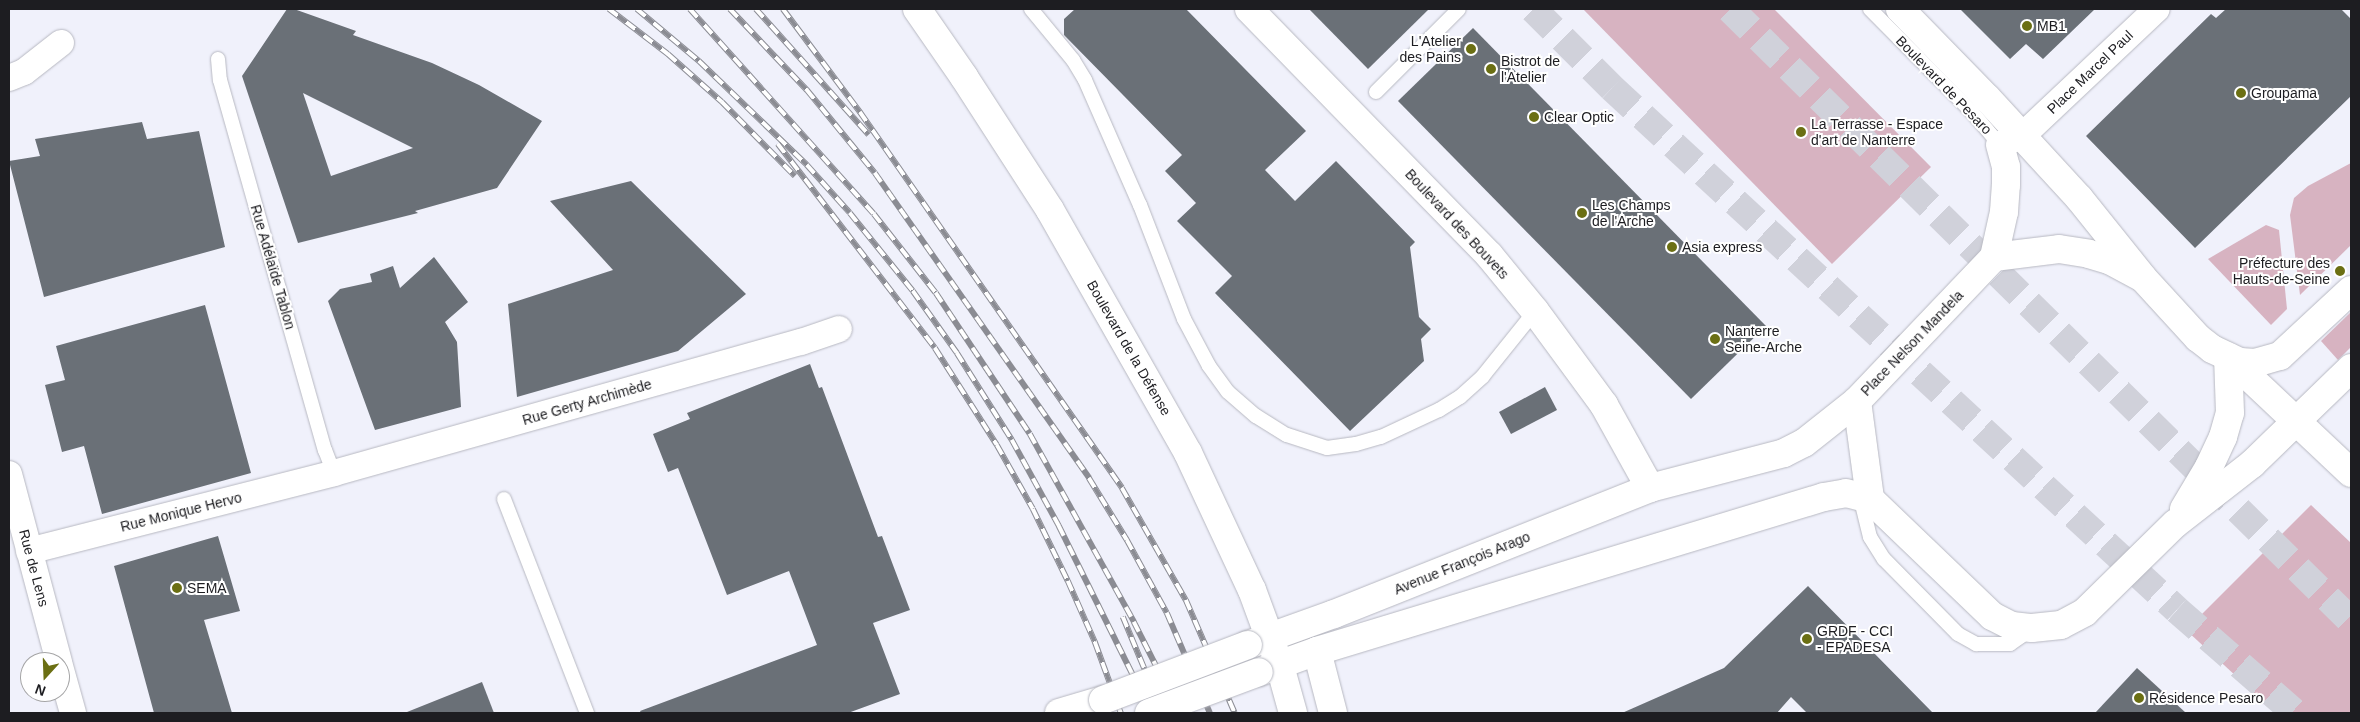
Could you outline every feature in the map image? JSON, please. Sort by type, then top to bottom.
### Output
[{"type":"main road","name":"Boulevard de la Défense","points":[[916,9],[1007,142],[1132,351],[1192,462],[1252,590],[1259,641],[1269,669],[1293,713]]},
{"type":"main road","name":"Boulevard des Bouvets","points":[[1249,9],[1490,255],[1604,405],[1650,488]]},
{"type":"main road","name":"Boulevard de Pesaro","points":[[1900,9],[2011,140],[2079,198],[2143,278]]},
{"type":"main road","points":[[2011,140],[2006,168],[2004,212],[1994,257],[2059,249],[2089,254],[2109,260],[2143,278],[2198,338],[2228,357],[2240,362],[2255,363],[2280,356],[2351,290]]},
{"type":"main road","name":"Place Nelson Mandela","points":[[1865,498],[1857,400],[1994,257]]},
{"type":"main road","points":[[2228,357],[2351,474]]},
{"type":"main road","points":[[2174,524],[2206,473],[2223,437],[2230,413],[2228,357]]},
{"type":"main road","points":[[1149,713],[1318,651],[1824,497],[1846,493],[1865,498],[1992,616],[2012,626],[2032,628],[2061,625],[2085,612],[2174,524],[2252,464],[2297,423],[2351,368]]},
{"type":"main road","name":"Avenue François Arago","points":[[1059,713],[1103,700],[1334,614],[1650,488],[1784,453],[1804,443],[1857,400]]},
{"type":"main road","points":[[1318,651],[1333,713]]},
{"type":"street","name":"Place Marcel Paul","points":[[2011,140],[2156,9]]},
{"type":"street","points":[[9,78],[24,72],[61,42]]},
{"type":"street","name":"Rue Gerty Archimède","points":[[334,473],[801,342],[839,329]]},
{"type":"street","name":"Rue Monique Hervo","points":[[29,550],[334,473]]},
{"type":"street","name":"Rue de Lens","points":[[9,474],[56,652]]},
{"type":"lane","points":[[1031,9],[1073,60],[1086,80],[1140,205],[1184,319],[1209,366],[1228,392],[1256,416],[1287,435],[1327,448],[1356,444],[1381,437],[1439,410],[1460,397],[1484,376],[1535,312]]},
{"type":"lane","points":[[1376,92],[1459,9]]},
{"type":"lane","name":"Boulevard de Pesaro","points":[[1870,9],[1972,112],[2011,140]]},
{"type":"lane","name":"Rue Adélaïde Tablon","points":[[218,59],[226,98],[325,450],[334,473]]},
{"type":"lane","points":[[1865,498],[1870,537],[1884,558],[1958,634],[1976,644],[2010,644],[2032,628]]},
{"type":"lane","points":[[504,499],[587,713]]},
{"type":"shaded area","points":[[1583,9],[1774,9],[1931,167],[1832,264]]},
{"type":"shaded area","points":[[2351,163],[2351,245],[2300,295],[2290,215],[2294,198],[2308,186]]},
{"type":"shaded area","points":[[2266,225],[2279,230],[2287,309],[2271,325],[2208,259]]},
{"type":"shaded area","points":[[2351,312],[2351,347],[2338,360],[2321,341]]},
{"type":"shaded area","points":[[2311,505],[2351,543],[2351,713],[2276,713],[2186,630]]},
{"type":"building","points":[[287,9],[294,9],[356,31],[353,35],[432,63],[479,85],[542,121],[497,188],[415,211],[418,213],[298,243],[242,76]],"holes":[[[303,93],[413,148],[331,176]]]},
{"type":"building","points":[[1075,9],[1186,9],[1306,131],[1265,170],[1295,201],[1336,161],[1415,242],[1410,247],[1419,317],[1431,329],[1421,339],[1424,361],[1350,431],[1215,293],[1232,276],[1177,221],[1196,203],[1165,171],[1182,155],[1064,35],[1064,19]]},
{"type":"building","points":[[1309,9],[1429,9],[1368,69]]},
{"type":"building","name":"MB1","points":[[1960,9],[2095,9],[2043,59],[2026,44],[2010,59]]},
{"type":"building","points":[[2226,9],[2341,9],[2351,19],[2351,96],[2195,248],[2086,136],[2211,14],[2216,18]]},
{"type":"building","name":"Les Champs de l'Arche","points":[[1473,28],[1766,326],[1691,399],[1398,101]]},
{"type":"building","points":[[142,122],[147,139],[199,131],[225,247],[44,297],[9,161],[40,156],[35,139]]},
{"type":"building","points":[[631,181],[746,294],[678,351],[517,397],[508,304],[613,270],[550,201]]},
{"type":"building","points":[[434,257],[468,302],[445,322],[457,342],[461,407],[375,430],[328,301],[340,289],[372,282],[370,274],[393,266],[400,288]]},
{"type":"building","points":[[205,305],[251,473],[102,514],[84,446],[62,452],[45,385],[65,380],[56,346]]},
{"type":"building","points":[[810,364],[819,388],[822,387],[878,537],[882,536],[910,610],[873,623],[900,694],[848,713],[641,713],[640,711],[817,645],[789,571],[727,595],[678,468],[668,472],[653,434],[690,419],[687,413]]},
{"type":"building","points":[[1545,387],[1557,410],[1511,434],[1499,412]]},
{"type":"building","points":[[218,536],[240,611],[204,620],[232,713],[154,713],[114,566]]},
{"type":"building","name":"GRDF - CCI - EPADESA","points":[[1808,586],[1933,713],[1807,713],[1791,697],[1777,713],[1622,713],[1724,668]]},
{"type":"building","name":"Résidence Pesaro","points":[[2137,668],[2186,713],[2095,713]]},
{"type":"building","points":[[482,682],[494,713],[407,713],[407,712]]},
{"type":"tunnel","points":[[1533,9],[1612,88],[2177,610],[2295,713]]},
{"type":"tunnel","points":[[1730,9],[2351,621]]},
{"type":"railway","points":[[609,9],[668,54],[722,102],[795,176]]},
{"type":"railway","points":[[637,9],[699,61],[807,165],[850,213],[913,291],[957,353],[1012,440],[1059,526],[1152,713]]},
{"type":"railway","points":[[690,9],[874,214],[936,293],[1030,434],[1134,622],[1180,713]]},
{"type":"railway","points":[[730,9],[807,90],[875,173],[1089,478],[1127,540],[1167,613],[1210,713]]},
{"type":"railway","points":[[756,9],[869,135]]},
{"type":"railway","points":[[783,9],[860,112],[1122,488],[1186,600],[1235,713]]},
{"type":"railway","points":[[778,144],[935,348],[997,445],[1033,509],[1068,581],[1095,642],[1121,713]]},
{"type":"railway","points":[[1123,617],[1163,713]]},
{"type":"place","name":"MB1","points":[[2027,26]]},
{"type":"place","name":"L'Atelier des Pains","points":[[1471,49]]},
{"type":"place","name":"Bistrot de l'Atelier","points":[[1491,69]]},
{"type":"place","name":"Groupama","points":[[2241,93]]},
{"type":"place","name":"Clear Optic","points":[[1534,117]]},
{"type":"place","name":"La Terrasse - Espace d'art de Nanterre","points":[[1801,132]]},
{"type":"place","name":"Les Champs de l'Arche","points":[[1582,213]]},
{"type":"place","name":"Asia express","points":[[1672,247]]},
{"type":"place","name":"Préfecture des Hauts-de-Seine","points":[[2340,271]]},
{"type":"place","name":"Nanterre Seine-Arche","points":[[1715,339]]},
{"type":"place","name":"SEMA","points":[[177,588]]},
{"type":"place","name":"GRDF - CCI - EPADESA","points":[[1807,639]]},
{"type":"place","name":"Résidence Pesaro","points":[[2139,698]]}]
